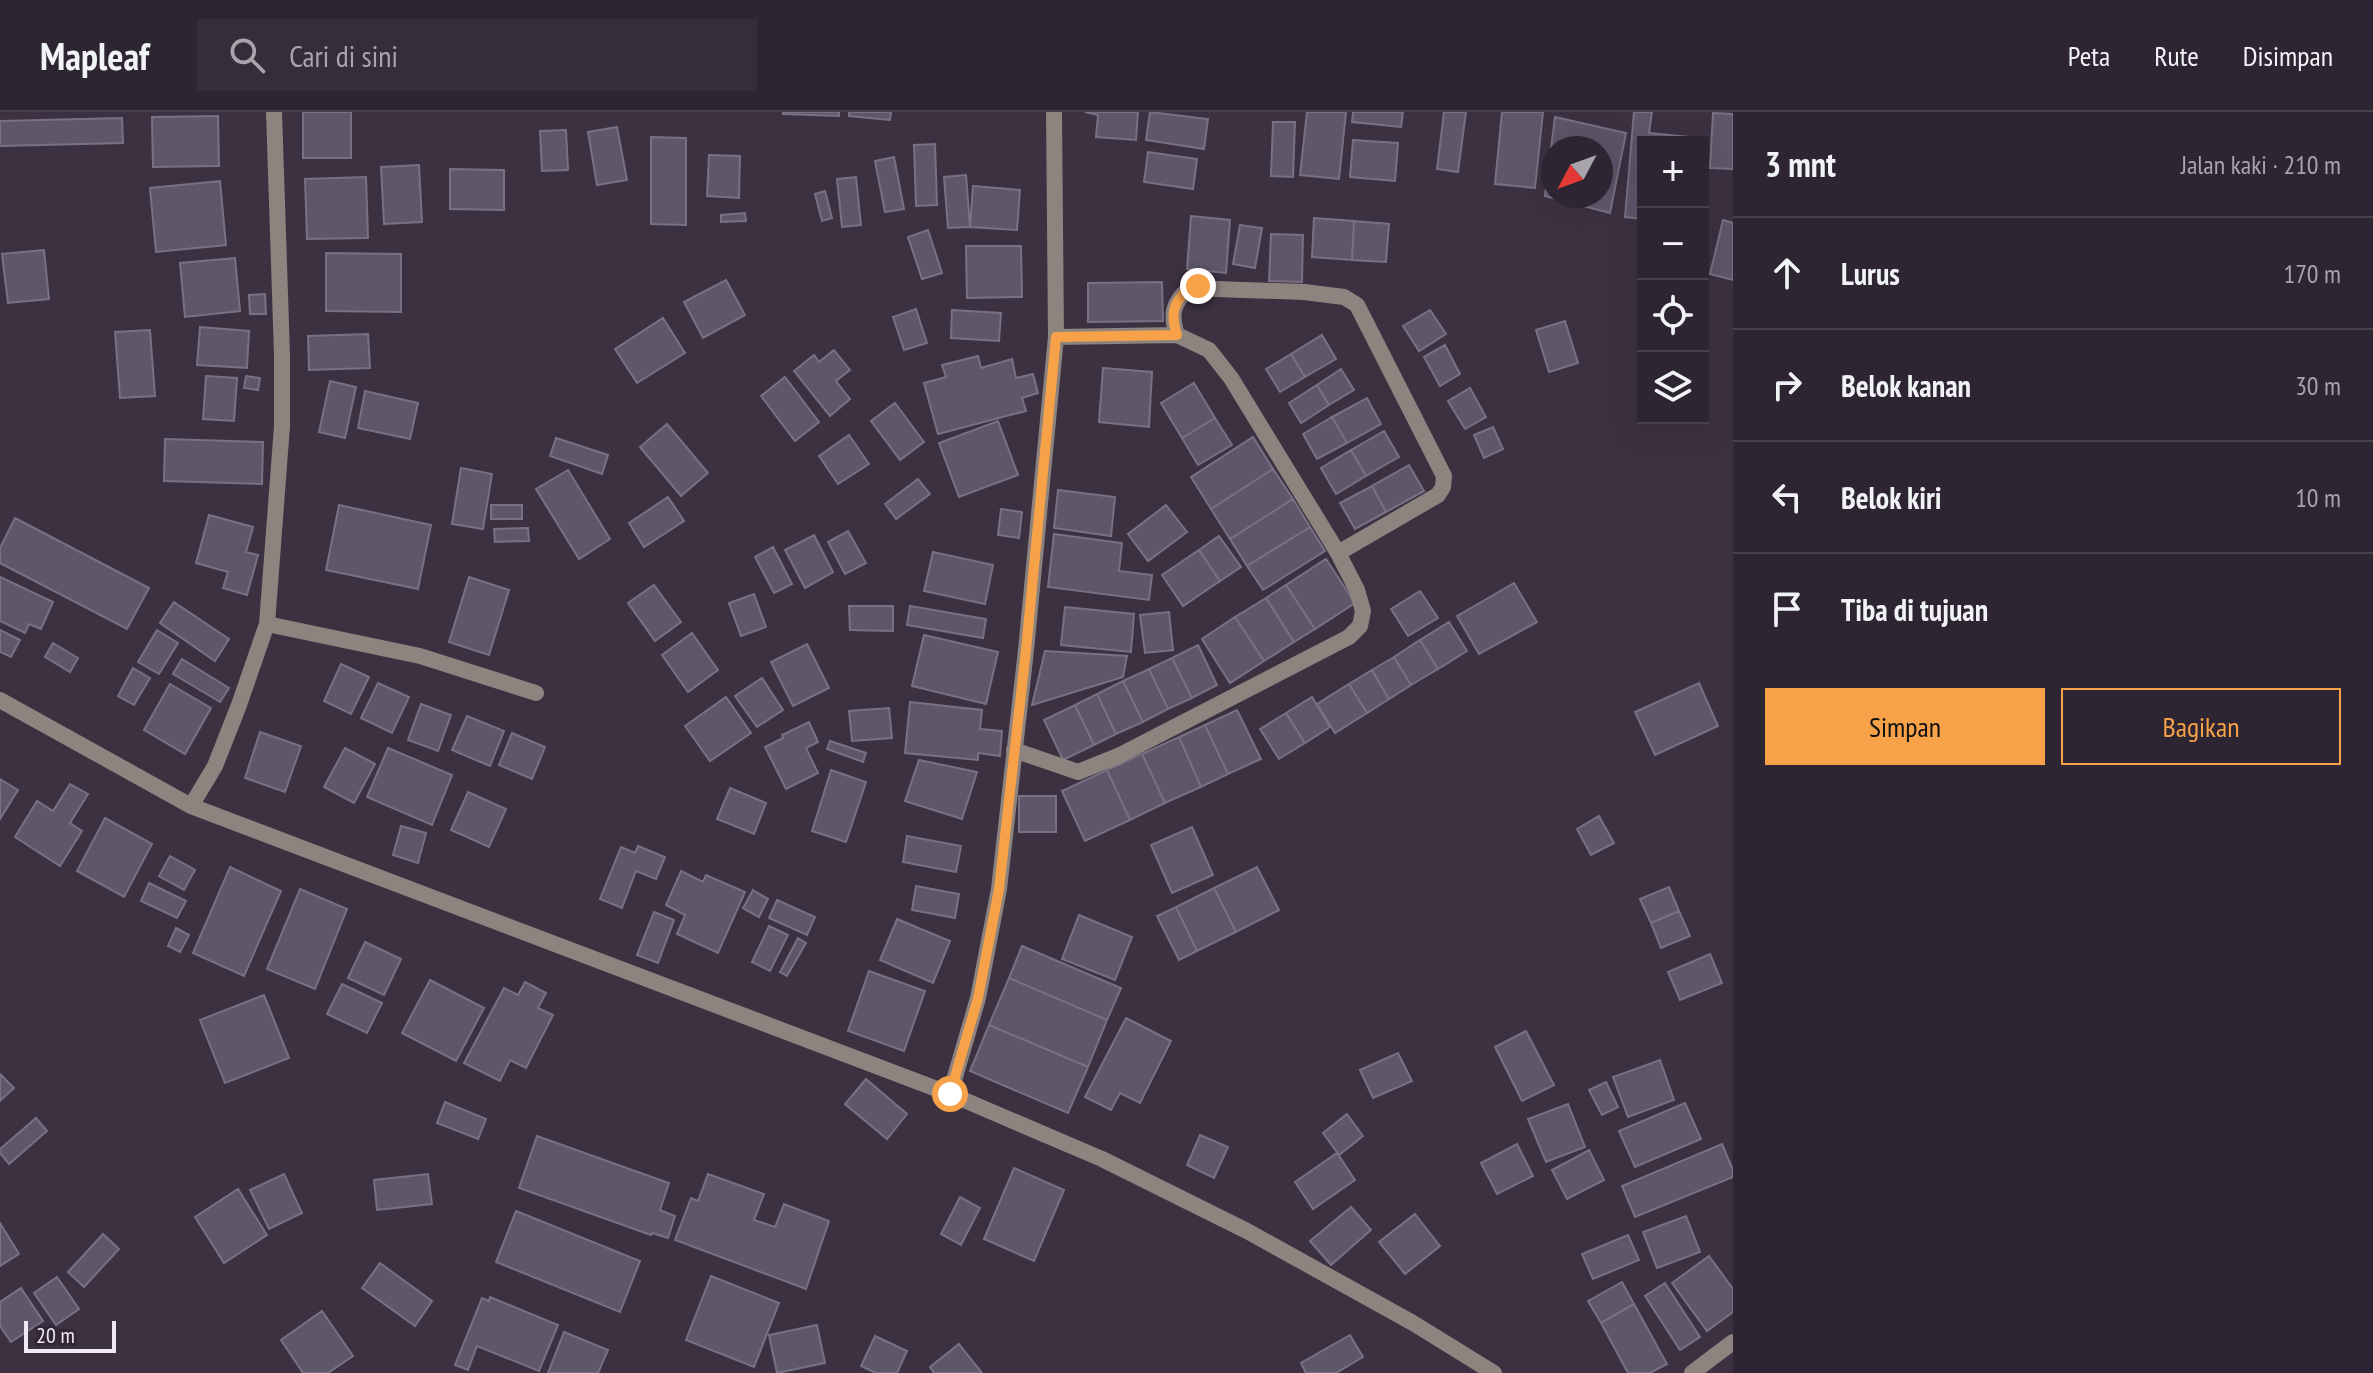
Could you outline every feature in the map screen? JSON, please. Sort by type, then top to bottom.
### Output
[{"type":"street","points":[[191,806],[215,766],[267,624],[282,426],[274,112]]},
{"type":"street","points":[[950,1094],[978,998],[999,889],[1014,750],[1056,337],[1054,112]]},
{"type":"street","points":[[1177,335],[1171,319],[1173,306],[1189,288],[1304,292],[1344,297],[1357,305],[1444,476],[1438,495],[1338,553]]},
{"type":"street","points":[[1014,750],[1078,772],[1118,756],[1349,637],[1360,626],[1363,611],[1357,590],[1338,553],[1221,364],[1209,350],[1177,335],[1056,337]]},
{"type":"street","points":[[267,624],[420,656],[536,693]]},
{"type":"street","points":[[0,700],[191,806],[950,1094],[1102,1159],[1247,1231],[1413,1323],[1471,1366],[1494,1373]]},
{"type":"street","points":[[1692,1373],[1733,1342]]},
{"type":"building","points":[[303,112],[351,112],[351,158],[303,158]]},
{"type":"building","points":[[839,112],[839,116],[783,114]]},
{"type":"building","points":[[849,112],[891,112],[890,120],[849,116]]},
{"type":"building","points":[[1085,112],[1138,112],[1136,140],[1096,137],[1098,115]]},
{"type":"building","points":[[1150,112],[1208,119],[1204,149],[1146,140]]},
{"type":"building","points":[[1307,112],[1346,112],[1339,179],[1300,175]]},
{"type":"building","points":[[1353,112],[1403,112],[1401,127],[1352,122]]},
{"type":"building","points":[[1444,112],[1466,112],[1458,172],[1437,169]]},
{"type":"building","points":[[1502,112],[1543,112],[1535,188],[1495,184]]},
{"type":"building","points":[[1634,112],[1652,112],[1649,133],[1679,136],[1637,136],[1637,218],[1625,217]]},
{"type":"building","points":[[1713,113],[1733,114],[1733,169],[1710,168]]},
{"type":"building","points":[[218,116],[219,166],[153,167],[152,117]]},
{"type":"building","points":[[1555,117],[1626,133],[1613,198],[1613,136],[1553,136]]},
{"type":"building","points":[[122,118],[123,143],[0,146],[0,121]]},
{"type":"building","points":[[1273,122],[1295,122],[1293,177],[1271,176]]},
{"type":"building","points":[[617,127],[627,180],[597,185],[588,132]]},
{"type":"building","points":[[566,130],[568,170],[542,171],[540,131]]},
{"type":"building","points":[[651,137],[686,138],[686,225],[651,224]]},
{"type":"building","points":[[1353,140],[1398,143],[1395,181],[1350,177]]},
{"type":"building","points":[[935,144],[937,205],[916,206],[914,145]]},
{"type":"building","points":[[1148,152],[1197,159],[1193,189],[1144,182]]},
{"type":"building","points":[[709,155],[740,156],[739,198],[707,196]]},
{"type":"building","points":[[894,157],[904,209],[885,212],[875,161]]},
{"type":"building","points":[[419,165],[422,222],[384,224],[381,167]]},
{"type":"building","points":[[450,169],[504,170],[504,210],[450,209]]},
{"type":"building","points":[[966,175],[970,227],[948,228],[944,177]]},
{"type":"building","points":[[366,177],[368,238],[307,239],[305,179]]},
{"type":"building","points":[[856,177],[861,225],[842,227],[837,179]]},
{"type":"building","points":[[220,181],[226,245],[156,252],[150,188]]},
{"type":"building","points":[[973,186],[1020,190],[1017,230],[970,227]]},
{"type":"building","points":[[825,191],[832,218],[822,221],[815,194]]},
{"type":"building","points":[[1591,208],[1611,208],[1610,213]]},
{"type":"building","points":[[745,213],[746,221],[721,222],[721,215]]},
{"type":"building","points":[[1191,216],[1230,220],[1226,273],[1187,269]]},
{"type":"building","points":[[1314,218],[1354,221],[1352,260],[1312,257]]},
{"type":"building","points":[[1723,220],[1733,223],[1733,280],[1710,274]]},
{"type":"building","points":[[1354,221],[1389,224],[1386,262],[1352,260]]},
{"type":"building","points":[[1240,225],[1262,228],[1255,268],[1233,264]]},
{"type":"building","points":[[928,230],[942,273],[922,279],[908,237]]},
{"type":"building","points":[[1271,234],[1303,235],[1302,282],[1269,281]]},
{"type":"building","points":[[966,246],[1021,246],[1022,297],[967,298]]},
{"type":"building","points":[[44,250],[49,299],[8,303],[2,254]]},
{"type":"building","points":[[326,253],[401,254],[401,312],[326,311]]},
{"type":"building","points":[[235,258],[240,311],[185,317],[180,263]]},
{"type":"building","points":[[726,280],[745,315],[703,338],[684,302]]},
{"type":"building","points":[[1162,282],[1163,321],[1088,322],[1088,283]]},
{"type":"building","points":[[265,294],[266,314],[250,314],[249,295]]},
{"type":"building","points":[[916,309],[927,343],[904,350],[893,317]]},
{"type":"building","points":[[952,310],[1001,313],[999,341],[951,338]]},
{"type":"building","points":[[1430,310],[1446,334],[1419,351],[1403,326]]},
{"type":"building","points":[[663,318],[685,353],[637,383],[615,349]]},
{"type":"building","points":[[1565,321],[1578,363],[1549,372],[1536,330]]},
{"type":"building","points":[[200,327],[249,331],[247,368],[197,365]]},
{"type":"building","points":[[150,330],[155,396],[120,398],[115,332]]},
{"type":"building","points":[[368,334],[370,368],[309,370],[308,336]]},
{"type":"building","points":[[1322,335],[1336,359],[1305,377],[1291,354]]},
{"type":"building","points":[[1445,345],[1460,374],[1440,386],[1424,357]]},
{"type":"building","points":[[834,350],[850,370],[836,381],[850,399],[830,416],[794,371],[814,355],[819,362]]},
{"type":"building","points":[[1291,354],[1305,377],[1280,392],[1266,369]]},
{"type":"building","points":[[978,356],[981,368],[1012,359],[1016,378],[1033,374],[1038,393],[1022,398],[1026,411],[938,434],[924,383],[946,377],[942,365]]},
{"type":"building","points":[[1103,368],[1152,372],[1149,427],[1099,422]]},
{"type":"building","points":[[1341,369],[1354,390],[1329,405],[1317,385]]},
{"type":"building","points":[[206,376],[237,378],[234,421],[203,419]]},
{"type":"building","points":[[246,376],[260,378],[258,390],[244,388]]},
{"type":"building","points":[[785,377],[819,422],[795,441],[761,396]]},
{"type":"building","points":[[330,381],[356,387],[345,438],[319,432]]},
{"type":"building","points":[[1194,383],[1215,418],[1182,438],[1161,403]]},
{"type":"building","points":[[1317,385],[1329,405],[1301,423],[1289,403]]},
{"type":"building","points":[[1470,388],[1486,417],[1465,429],[1448,401]]},
{"type":"building","points":[[365,391],[418,403],[410,439],[358,428]]},
{"type":"building","points":[[1367,398],[1381,424],[1347,443],[1332,417]]},
{"type":"building","points":[[895,403],[924,442],[900,460],[871,421]]},
{"type":"building","points":[[1332,417],[1347,443],[1317,459],[1303,434]]},
{"type":"building","points":[[1215,418],[1232,445],[1198,465],[1182,438]]},
{"type":"building","points":[[998,421],[1018,475],[959,497],[939,443]]},
{"type":"building","points":[[667,424],[708,473],[681,496],[640,447]]},
{"type":"building","points":[[1493,427],[1503,449],[1484,458],[1474,435]]},
{"type":"building","points":[[1384,431],[1399,457],[1366,476],[1351,450]]},
{"type":"building","points":[[849,435],[869,464],[838,484],[819,456]]},
{"type":"building","points":[[1253,437],[1273,469],[1211,509],[1191,477]]},
{"type":"building","points":[[556,438],[608,455],[602,474],[550,456]]},
{"type":"building","points":[[165,439],[263,442],[262,484],[164,481]]},
{"type":"building","points":[[1351,450],[1366,476],[1336,494],[1321,468]]},
{"type":"building","points":[[1409,465],[1424,491],[1386,512],[1372,486]]},
{"type":"building","points":[[461,468],[492,474],[483,529],[452,524]]},
{"type":"building","points":[[1273,469],[1293,499],[1230,539],[1211,509]]},
{"type":"building","points":[[568,470],[610,539],[579,559],[536,489]]},
{"type":"building","points":[[918,479],[930,494],[896,519],[885,504]]},
{"type":"building","points":[[1372,486],[1386,512],[1355,529],[1340,503]]},
{"type":"building","points":[[1058,490],[1115,497],[1111,536],[1054,528]]},
{"type":"building","points":[[668,497],[684,521],[644,547],[629,523]]},
{"type":"building","points":[[1293,499],[1310,527],[1247,566],[1230,539]]},
{"type":"building","points":[[339,505],[431,525],[418,589],[326,570]]},
{"type":"building","points":[[491,505],[522,505],[522,519],[491,519]]},
{"type":"building","points":[[1166,505],[1187,532],[1148,561],[1128,534]]},
{"type":"building","points":[[1001,509],[1022,512],[1019,538],[998,535]]},
{"type":"building","points":[[209,515],[253,527],[246,552],[258,555],[247,595],[223,588],[228,572],[196,563]]},
{"type":"building","points":[[15,518],[149,588],[127,629],[0,563],[0,548]]},
{"type":"building","points":[[1310,527],[1325,551],[1263,590],[1247,566]]},
{"type":"building","points":[[528,528],[529,541],[495,542],[494,529]]},
{"type":"building","points":[[848,531],[866,563],[845,574],[828,542]]},
{"type":"building","points":[[1054,534],[1122,543],[1119,571],[1152,575],[1149,600],[1048,587]]},
{"type":"building","points":[[814,535],[833,572],[805,588],[785,550]]},
{"type":"building","points":[[1219,536],[1241,567],[1220,581],[1199,550]]},
{"type":"building","points":[[773,547],[792,584],[774,593],[755,557]]},
{"type":"building","points":[[1199,550],[1220,581],[1183,606],[1162,575]]},
{"type":"building","points":[[933,552],[993,565],[985,604],[924,591]]},
{"type":"building","points":[[1326,559],[1355,603],[1315,629],[1286,585]]},
{"type":"building","points":[[0,577],[53,602],[41,629],[29,624],[25,633],[0,621]]},
{"type":"building","points":[[469,577],[509,590],[489,655],[449,642]]},
{"type":"building","points":[[1514,583],[1537,622],[1479,654],[1457,616]]},
{"type":"building","points":[[654,585],[681,622],[655,641],[628,603]]},
{"type":"building","points":[[1286,585],[1315,629],[1294,642],[1266,598]]},
{"type":"building","points":[[1420,591],[1438,618],[1408,636],[1391,609]]},
{"type":"building","points":[[754,594],[766,627],[741,636],[729,603]]},
{"type":"building","points":[[1266,598],[1294,642],[1264,661],[1235,617]]},
{"type":"building","points":[[174,602],[229,639],[215,661],[160,623]]},
{"type":"building","points":[[849,606],[893,606],[893,631],[850,630]]},
{"type":"building","points":[[910,606],[986,619],[983,638],[907,625]]},
{"type":"building","points":[[1065,607],[1134,614],[1131,652],[1061,645]]},
{"type":"building","points":[[1169,612],[1173,650],[1145,653],[1140,615]]},
{"type":"building","points":[[1235,617],[1264,661],[1230,683],[1202,639]]},
{"type":"building","points":[[1449,622],[1467,651],[1438,669],[1420,640]]},
{"type":"building","points":[[0,630],[20,640],[11,657],[0,652]]},
{"type":"building","points":[[157,630],[178,643],[159,674],[138,662]]},
{"type":"building","points":[[692,633],[718,670],[688,692],[662,655]]},
{"type":"building","points":[[924,635],[998,652],[986,704],[912,686]]},
{"type":"building","points":[[1420,640],[1438,669],[1411,685],[1394,657]]},
{"type":"building","points":[[53,643],[78,658],[70,672],[45,657]]},
{"type":"building","points":[[807,644],[829,688],[793,706],[771,662]]},
{"type":"building","points":[[1198,645],[1217,685],[1192,698],[1172,658]]},
{"type":"building","points":[[1045,651],[1127,656],[1123,677],[1032,705]]},
{"type":"building","points":[[1394,657],[1411,685],[1389,699],[1372,670]]},
{"type":"building","points":[[1172,658],[1192,698],[1168,709],[1149,669]]},
{"type":"building","points":[[182,659],[229,688],[220,702],[173,674]]},
{"type":"building","points":[[341,664],[369,677],[351,714],[324,701]]},
{"type":"building","points":[[133,668],[150,678],[134,705],[118,696]]},
{"type":"building","points":[[1149,669],[1168,709],[1143,722],[1123,681]]},
{"type":"building","points":[[1372,670],[1389,699],[1367,713],[1349,684]]},
{"type":"building","points":[[762,678],[783,710],[757,727],[735,696]]},
{"type":"building","points":[[1123,681],[1143,722],[1116,734],[1097,694]]},
{"type":"building","points":[[378,683],[409,697],[392,733],[361,718]]},
{"type":"building","points":[[1699,683],[1718,726],[1655,755],[1635,712]]},
{"type":"building","points":[[170,684],[211,708],[185,754],[144,730]]},
{"type":"building","points":[[1349,684],[1367,713],[1335,733],[1317,704]]},
{"type":"building","points":[[1097,694],[1116,734],[1094,745],[1075,705]]},
{"type":"building","points":[[726,697],[751,733],[710,761],[685,726]]},
{"type":"building","points":[[1312,697],[1330,727],[1305,743],[1286,713]]},
{"type":"building","points":[[910,702],[982,710],[980,729],[1002,731],[1000,756],[978,753],[978,760],[905,753]]},
{"type":"building","points":[[421,704],[451,715],[438,751],[408,740]]},
{"type":"building","points":[[1075,705],[1094,745],[1063,760],[1044,720]]},
{"type":"building","points":[[889,708],[892,738],[852,741],[849,711]]},
{"type":"building","points":[[1237,710],[1261,759],[1228,774],[1205,725]]},
{"type":"building","points":[[1286,713],[1305,743],[1279,759],[1260,729]]},
{"type":"building","points":[[467,716],[504,731],[490,766],[452,750]]},
{"type":"building","points":[[809,722],[818,742],[806,748],[818,773],[786,789],[765,747]]},
{"type":"building","points":[[1205,725],[1228,774],[1201,787],[1179,737]]},
{"type":"building","points":[[260,732],[301,746],[285,792],[245,778]]},
{"type":"building","points":[[512,733],[545,747],[532,779],[499,765]]},
{"type":"building","points":[[1179,737],[1201,787],[1165,803],[1142,754]]},
{"type":"building","points":[[830,741],[866,753],[863,762],[827,749]]},
{"type":"building","points":[[345,748],[375,764],[354,803],[324,787]]},
{"type":"building","points":[[388,748],[452,775],[432,825],[367,797]]},
{"type":"building","points":[[1142,754],[1165,803],[1130,820],[1107,770]]},
{"type":"building","points":[[919,760],[977,772],[962,819],[905,801]]},
{"type":"building","points":[[831,770],[866,782],[846,842],[812,831]]},
{"type":"building","points":[[1107,770],[1130,820],[1085,841],[1062,791]]},
{"type":"building","points":[[0,779],[18,790],[0,819]]},
{"type":"building","points":[[70,784],[88,794],[70,823],[82,831],[60,866],[15,837],[37,801],[53,811]]},
{"type":"building","points":[[730,788],[766,803],[754,834],[717,819]]},
{"type":"building","points":[[468,792],[506,809],[489,847],[451,830]]},
{"type":"building","points":[[1019,796],[1056,796],[1056,832],[1019,832]]},
{"type":"building","points":[[1599,816],[1614,843],[1591,855],[1577,829]]},
{"type":"building","points":[[105,818],[152,844],[124,897],[77,871]]},
{"type":"building","points":[[401,826],[426,833],[418,863],[393,855]]},
{"type":"building","points":[[1192,827],[1213,875],[1172,893],[1151,845]]},
{"type":"building","points":[[907,836],[961,846],[956,872],[903,862]]},
{"type":"building","points":[[638,846],[665,857],[656,879],[636,871],[622,908],[600,899],[621,847],[635,853]]},
{"type":"building","points":[[170,856],[195,870],[184,890],[159,876]]},
{"type":"building","points":[[230,867],[281,891],[244,976],[193,953]]},
{"type":"building","points":[[1257,867],[1279,910],[1236,932],[1214,888]]},
{"type":"building","points":[[681,871],[703,882],[706,875],[745,892],[718,953],[677,934],[685,915],[666,905]]},
{"type":"building","points":[[149,883],[186,901],[177,918],[141,901]]},
{"type":"building","points":[[916,886],[959,894],[955,918],[912,910]]},
{"type":"building","points":[[1669,887],[1679,911],[1651,923],[1640,899]]},
{"type":"building","points":[[1214,888],[1236,932],[1197,951],[1176,907]]},
{"type":"building","points":[[300,889],[347,909],[315,989],[267,969]]},
{"type":"building","points":[[753,890],[768,899],[759,917],[743,908]]},
{"type":"building","points":[[777,900],[815,917],[807,935],[769,918]]},
{"type":"building","points":[[1176,907],[1197,951],[1179,960],[1157,916]]},
{"type":"building","points":[[1679,911],[1690,936],[1661,948],[1651,923]]},
{"type":"building","points":[[654,912],[674,920],[658,963],[637,955]]},
{"type":"building","points":[[1079,915],[1132,937],[1115,980],[1062,959]]},
{"type":"building","points":[[897,919],[950,941],[933,983],[880,960]]},
{"type":"building","points":[[769,926],[788,935],[770,971],[752,962]]},
{"type":"building","points":[[176,928],[189,935],[180,952],[168,946]]},
{"type":"building","points":[[798,938],[806,943],[787,976],[780,972]]},
{"type":"building","points":[[365,942],[401,959],[384,995],[348,978]]},
{"type":"building","points":[[1022,946],[1121,988],[1107,1020],[1009,978]]},
{"type":"building","points":[[1710,954],[1722,983],[1680,1000],[1668,972]]},
{"type":"building","points":[[869,971],[925,991],[904,1051],[848,1031]]},
{"type":"building","points":[[1009,978],[1107,1020],[1088,1067],[989,1025]]},
{"type":"building","points":[[430,980],[484,1008],[456,1061],[402,1033]]},
{"type":"building","points":[[525,982],[546,993],[538,1008],[553,1015],[526,1068],[510,1060],[500,1081],[464,1063],[504,988],[518,995]]},
{"type":"building","points":[[342,984],[382,1003],[367,1033],[327,1014]]},
{"type":"building","points":[[264,995],[289,1058],[225,1083],[200,1020]]},
{"type":"building","points":[[1126,1018],[1171,1041],[1140,1103],[1120,1093],[1111,1110],[1085,1097]]},
{"type":"building","points":[[989,1025],[1088,1067],[1068,1113],[970,1071]]},
{"type":"building","points":[[1526,1031],[1554,1085],[1522,1101],[1495,1047]]},
{"type":"building","points":[[1398,1053],[1412,1081],[1373,1098],[1360,1070]]},
{"type":"building","points":[[1660,1060],[1674,1100],[1628,1117],[1613,1077]]},
{"type":"building","points":[[0,1074],[14,1088],[0,1101]]},
{"type":"building","points":[[866,1079],[907,1114],[887,1139],[845,1104]]},
{"type":"building","points":[[1606,1082],[1618,1107],[1602,1115],[1589,1090]]},
{"type":"building","points":[[445,1102],[486,1119],[478,1139],[437,1123]]},
{"type":"building","points":[[1685,1103],[1701,1139],[1635,1167],[1619,1131]]},
{"type":"building","points":[[1568,1104],[1585,1147],[1546,1162],[1528,1119]]},
{"type":"building","points":[[1347,1114],[1363,1136],[1339,1155],[1323,1133]]},
{"type":"building","points":[[36,1118],[47,1131],[9,1164],[0,1149]]},
{"type":"building","points":[[1200,1135],[1228,1147],[1214,1178],[1187,1165]]},
{"type":"building","points":[[537,1136],[669,1183],[660,1210],[675,1216],[668,1238],[651,1235],[519,1188]]},
{"type":"building","points":[[1517,1144],[1533,1176],[1497,1194],[1481,1163]]},
{"type":"building","points":[[1722,1144],[1733,1177],[1635,1217],[1622,1186]]},
{"type":"building","points":[[1589,1150],[1604,1180],[1567,1199],[1552,1170]]},
{"type":"building","points":[[1337,1153],[1355,1180],[1313,1209],[1295,1182]]},
{"type":"building","points":[[1014,1168],[1064,1190],[1034,1261],[984,1239]]},
{"type":"building","points":[[284,1174],[302,1213],[269,1229],[250,1190]]},
{"type":"building","points":[[428,1174],[432,1204],[377,1210],[374,1180]]},
{"type":"building","points":[[708,1174],[764,1194],[754,1220],[775,1227],[784,1204],[829,1221],[806,1289],[675,1240],[691,1198],[698,1201]]},
{"type":"building","points":[[238,1189],[267,1235],[224,1263],[195,1217]]},
{"type":"building","points":[[960,1197],[980,1208],[961,1245],[941,1234]]},
{"type":"building","points":[[1351,1207],[1371,1230],[1331,1265],[1310,1241]]},
{"type":"building","points":[[516,1211],[640,1261],[620,1312],[496,1262]]},
{"type":"building","points":[[1415,1214],[1440,1246],[1405,1274],[1379,1242]]},
{"type":"building","points":[[1686,1216],[1700,1252],[1657,1268],[1643,1232]]},
{"type":"building","points":[[0,1223],[19,1254],[0,1266]]},
{"type":"building","points":[[103,1234],[119,1249],[84,1287],[68,1272]]},
{"type":"building","points":[[1628,1235],[1639,1260],[1593,1279],[1582,1254]]},
{"type":"building","points":[[1709,1256],[1733,1289],[1733,1312],[1707,1331],[1672,1283]]},
{"type":"building","points":[[380,1263],[432,1301],[415,1326],[362,1288]]},
{"type":"building","points":[[711,1276],[779,1303],[754,1367],[686,1340]]},
{"type":"building","points":[[57,1277],[79,1309],[56,1325],[34,1293]]},
{"type":"building","points":[[1622,1282],[1634,1304],[1601,1323],[1588,1301]]},
{"type":"building","points":[[1665,1283],[1700,1337],[1680,1350],[1645,1296]]},
{"type":"building","points":[[21,1288],[43,1321],[11,1342],[0,1326],[0,1302]]},
{"type":"building","points":[[490,1297],[558,1325],[539,1371],[477,1346],[468,1370],[455,1365],[482,1298],[489,1301]]},
{"type":"building","points":[[1634,1304],[1667,1364],[1650,1373],[1628,1373],[1601,1323]]},
{"type":"building","points":[[322,1311],[353,1356],[328,1373],[303,1373],[281,1340]]},
{"type":"building","points":[[817,1325],[825,1363],[777,1373],[769,1335]]},
{"type":"building","points":[[564,1332],[608,1350],[598,1373],[548,1373]]},
{"type":"building","points":[[1350,1335],[1363,1357],[1336,1373],[1306,1373],[1301,1363]]},
{"type":"building","points":[[875,1336],[907,1351],[897,1373],[876,1373],[861,1366]]},
{"type":"building","points":[[959,1344],[982,1373],[934,1373],[930,1367]]},
{"type":"route","points":[[950,1094],[978,998],[999,889],[1056,337],[1177,335],[1171,319],[1173,306],[1189,288],[1198,286]]}]
